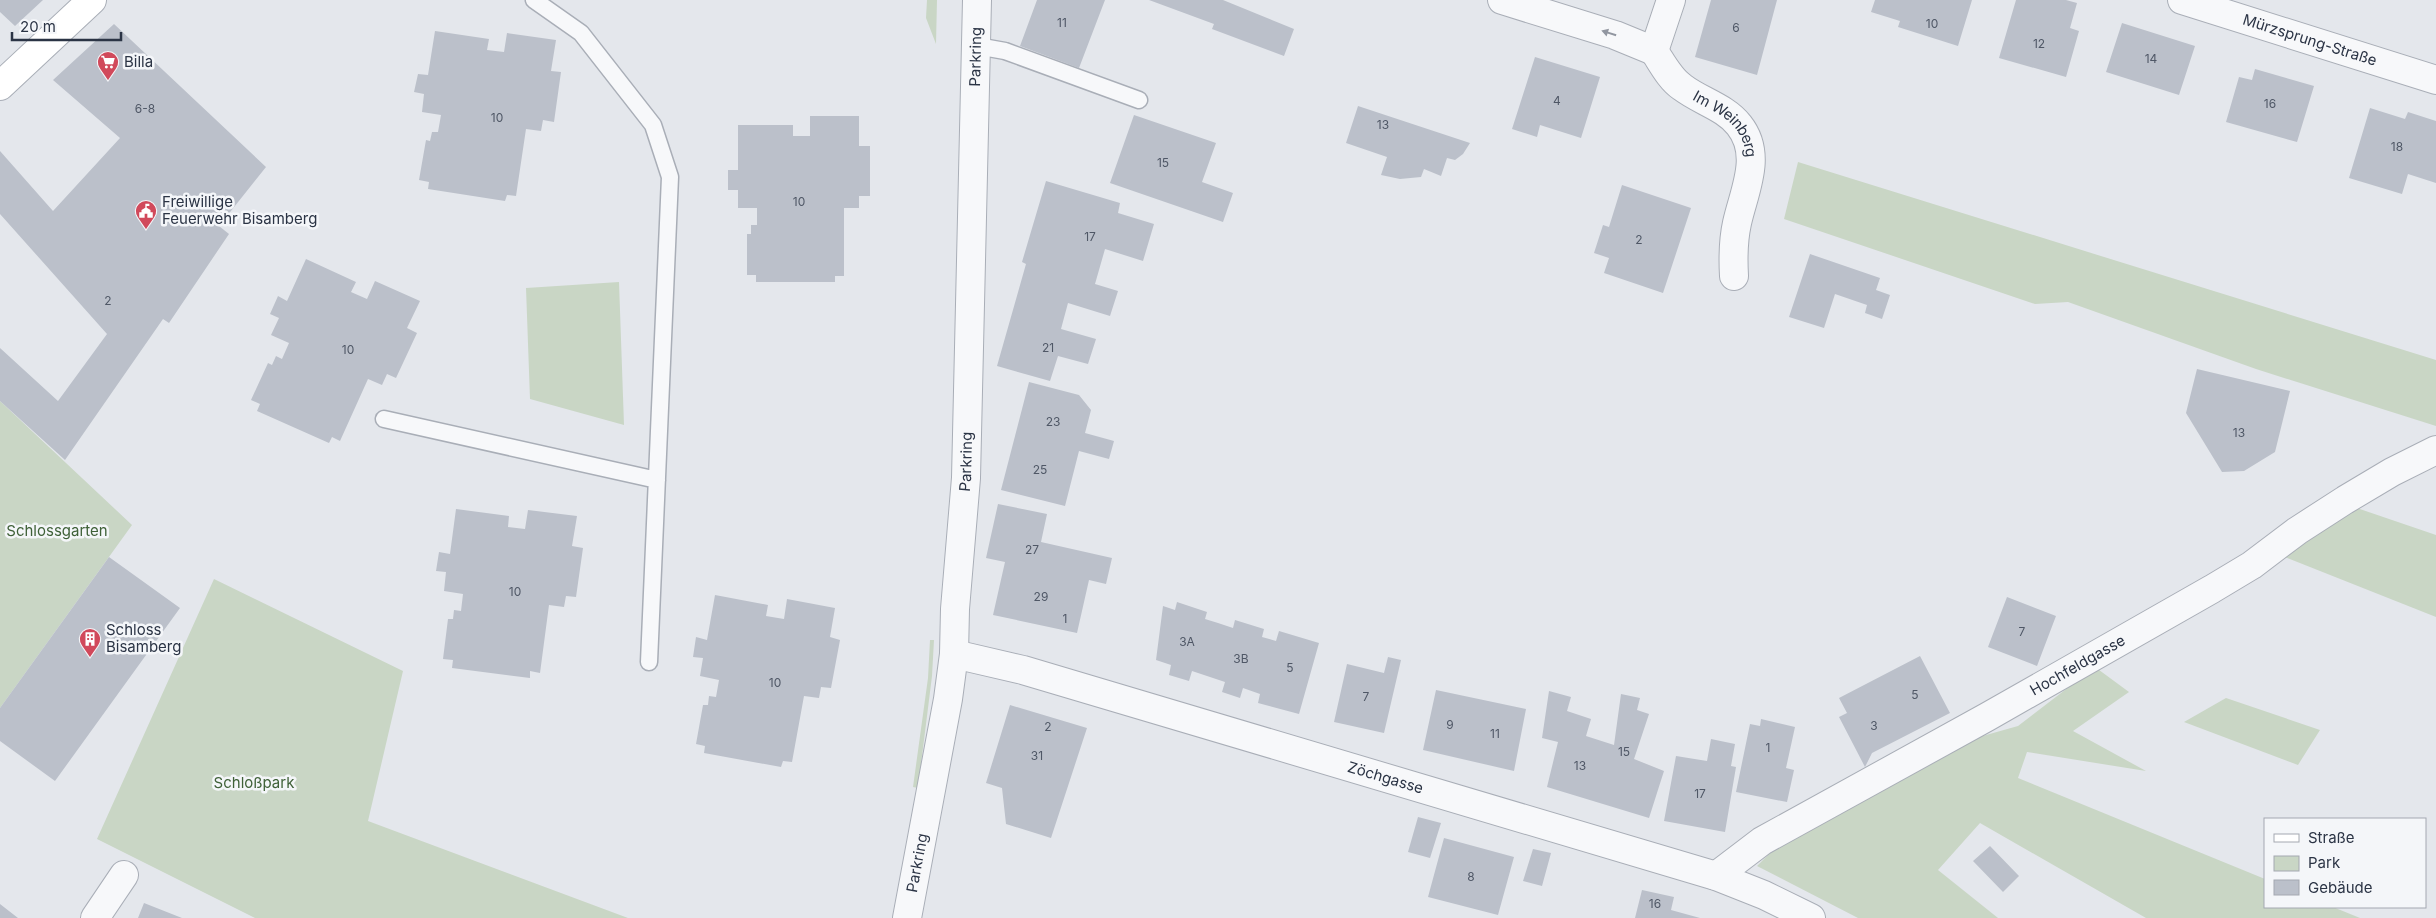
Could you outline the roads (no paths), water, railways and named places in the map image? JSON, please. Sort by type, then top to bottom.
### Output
[{"type":"main road","points":[[0,86],[92,0]]},
{"type":"street","name":"Parkring","points":[[907,918],[948,699],[954,654],[954,610],[966,478],[977,0]]},
{"type":"street","points":[[1502,0],[1615,35],[1654,51],[1671,0]]},
{"type":"street","name":"Mürzsprung-Straße","points":[[2182,0],[2436,80]]},
{"type":"street","name":"Im Weinberg","points":[[1654,51],[1681,87],[1721,110],[1739,125],[1748,143],[1751,160],[1750,177],[1734,242],[1734,276]]},
{"type":"street","name":"Hochfeldgasse","points":[[1716,876],[1762,841],[1987,717],[2212,589],[2345,500],[2436,450]]},
{"type":"street","name":"Zöchgasse","points":[[954,654],[1023,670],[1716,876],[1764,895],[1811,918]]},
{"type":"street","points":[[95,918],[124,875]]},
{"type":"lane","points":[[534,0],[581,33],[654,125],[670,177],[649,662]]},
{"type":"lane","points":[[977,46],[1005,50],[1140,100]]},
{"type":"lane","points":[[384,419],[657,480]]},
{"type":"place","name":"Billa","points":[[108,81]]},
{"type":"place","name":"Freiwillige Feuerwehr Bisamberg","points":[[146,230]]},
{"type":"place","name":"Schloss Bisamberg","points":[[90,658]]},
{"type":"park label","name":"Schlossgarten","points":[[57,531]]},
{"type":"park label","name":"Schloßpark","points":[[254,783]]}]
